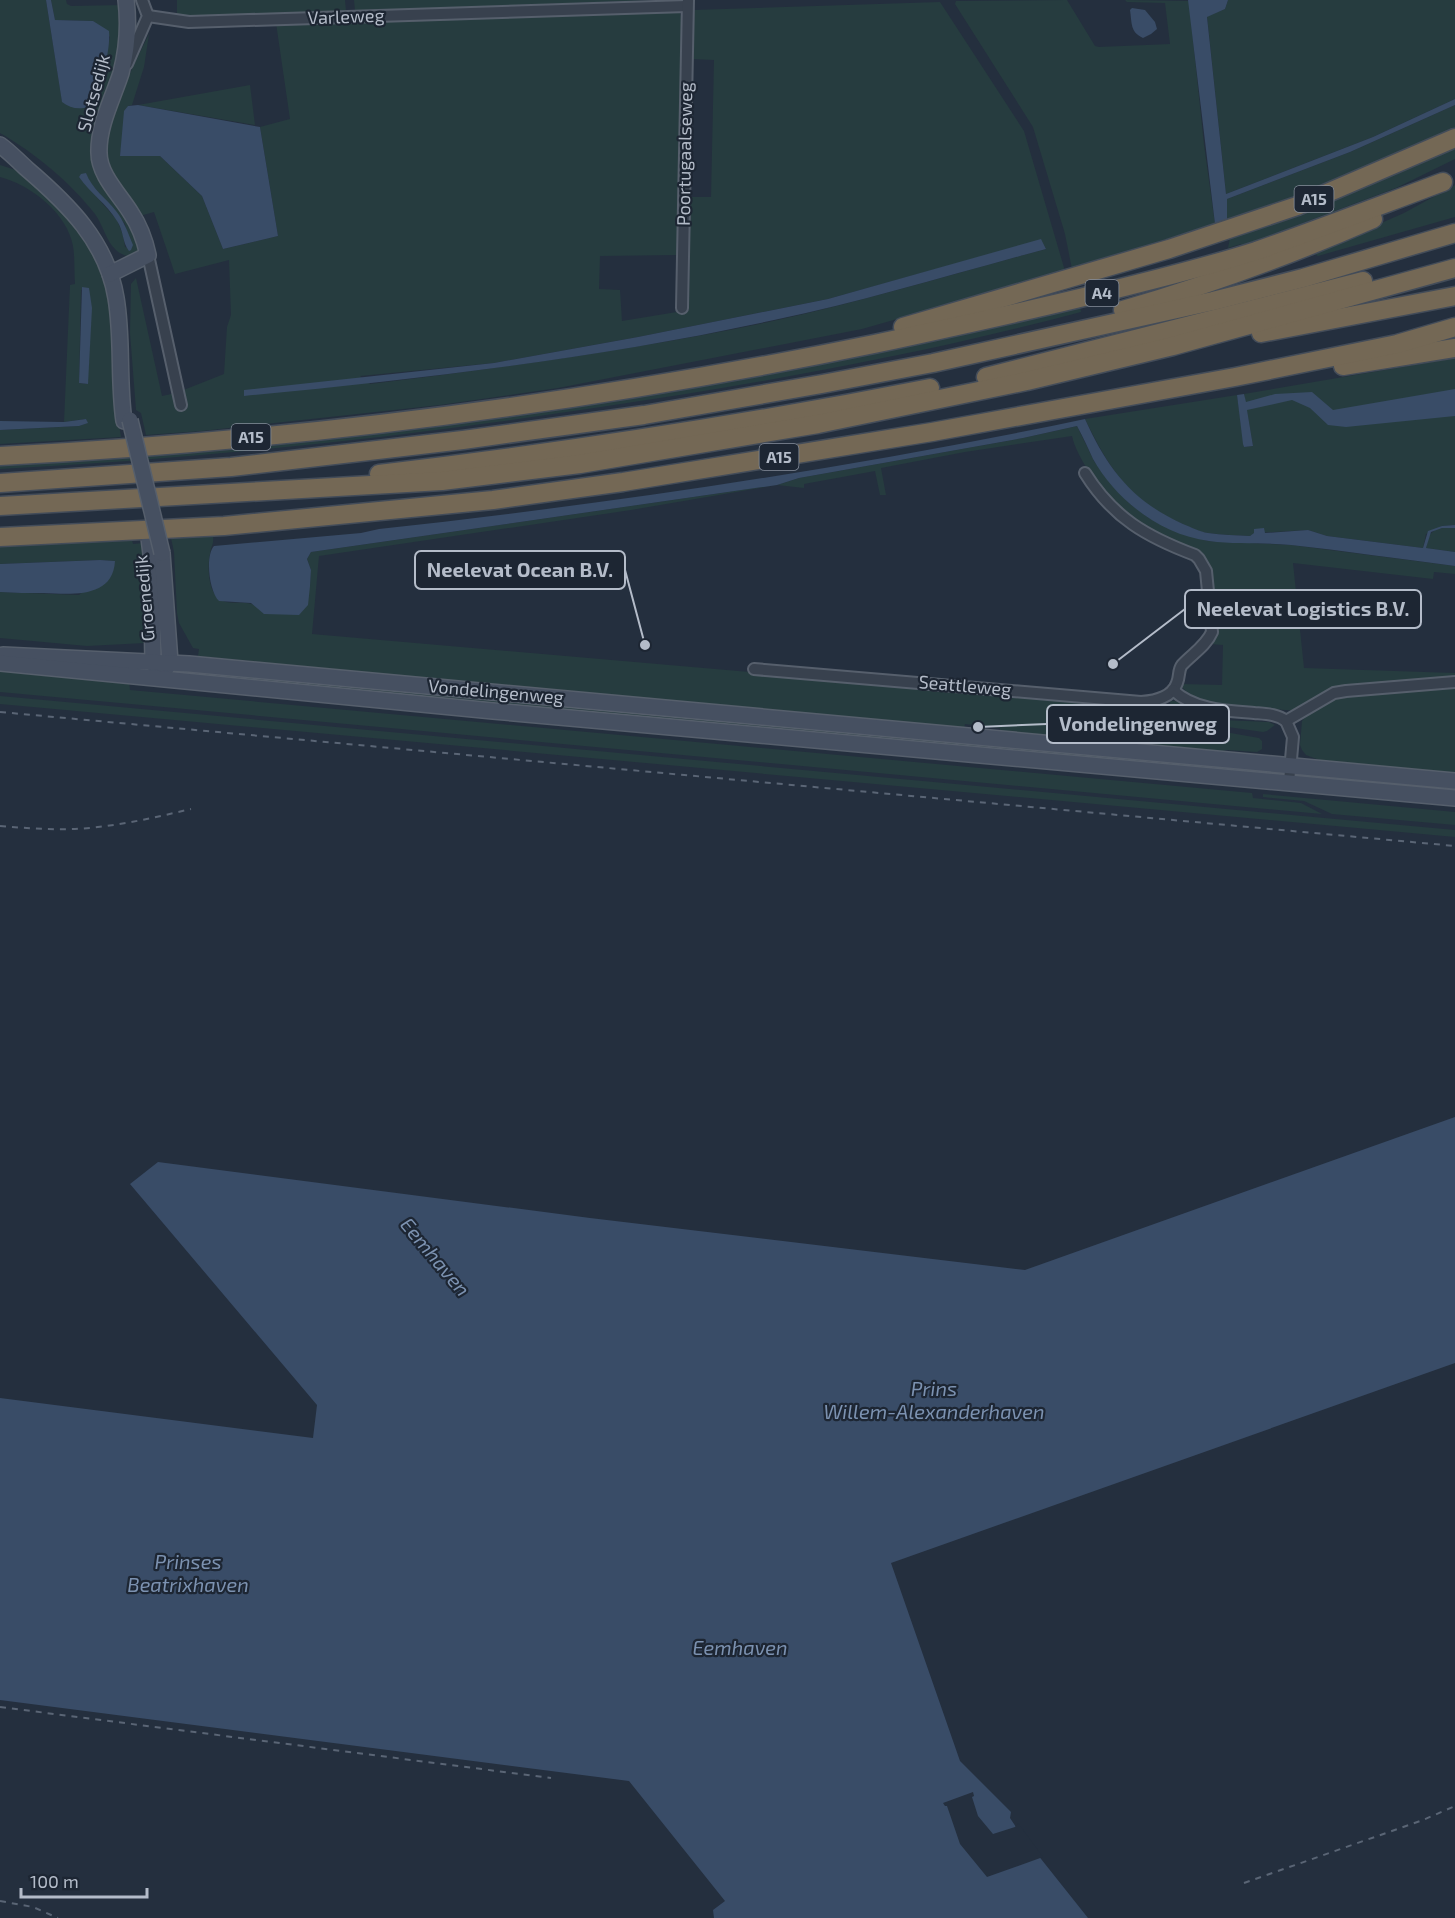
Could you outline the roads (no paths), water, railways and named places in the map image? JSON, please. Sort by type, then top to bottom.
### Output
[{"type":"highway","name":"A15","points":[[0,456],[176,444],[397,423],[653,386],[751,369],[975,307],[1169,249],[1297,206],[1455,138]]},
{"type":"highway","name":"A4","points":[[751,369],[970,324],[1136,285],[1254,251],[1449,178]]},
{"type":"highway","name":"A4","points":[[933,363],[1144,304],[1256,268],[1394,210],[1449,178]]},
{"type":"highway","name":"A15","points":[[0,483],[231,467],[463,440],[644,415],[933,363],[1236,296],[1455,233]]},
{"type":"highway","name":"A15","points":[[202,495],[447,466],[671,435],[818,410],[1000,374],[1455,256]]},
{"type":"highway","name":"A15","points":[[0,506],[442,481],[580,464],[818,424],[1027,381],[1173,346],[1455,268]]},
{"type":"highway","name":"A15","points":[[1173,346],[1244,336],[1455,296]]},
{"type":"highway","name":"A15","points":[[0,537],[224,526],[493,500],[623,482],[1243,376],[1397,344],[1455,327]]},
{"type":"highway","name":"A15","points":[[1243,376],[1313,371],[1455,348]]},
{"type":"main road","name":"Slotsedijk","points":[[126,0],[128,25],[121,71],[103,128],[99,153],[101,164],[113,188],[132,214],[148,255]]},
{"type":"main road","name":"Groenedijk","points":[[0,145],[49,187],[76,214],[98,248],[110,274],[116,297],[120,333],[122,392],[149,538],[157,554],[153,662],[161,678]]},
{"type":"main road","points":[[0,161],[27,169]]},
{"type":"main road","points":[[110,274],[148,255]]},
{"type":"main road","name":"Groenedijk","points":[[127,421],[157,554],[170,662],[161,678]]},
{"type":"main road","points":[[133,661],[146,651],[153,639]]},
{"type":"main road","name":"Vondelingenweg","points":[[0,654],[170,662],[1455,782]]},
{"type":"main road","name":"Vondelingenweg","points":[[0,663],[481,710],[1455,798]]},
{"type":"street","points":[[121,71],[127,66],[148,16],[142,0]]},
{"type":"street","name":"Varleweg","points":[[148,16],[189,22],[687,3]]},
{"type":"street","name":"Poortugaalseweg","points":[[682,308],[687,3]]},
{"type":"street","name":"Slotsedijk","points":[[148,255],[181,405]]},
{"type":"street","points":[[1085,473],[1109,506],[1119,514],[1146,534],[1195,555],[1199,559],[1206,571],[1212,632],[1209,639],[1180,668],[1177,685],[1173,690],[1189,702],[1211,708],[1274,715],[1286,721],[1293,737],[1289,783]]},
{"type":"street","name":"Seattleweg","points":[[754,669],[1141,702],[1157,700],[1173,690]]},
{"type":"street","points":[[1286,721],[1334,693],[1455,682]]},
{"type":"water","points":[[46,0],[51,0],[55,20],[93,21],[109,31],[104,70],[91,106],[76,108],[62,102]]},
{"type":"water","points":[[1188,0],[1228,0],[1225,9],[1207,17],[1226,194],[1373,137],[1455,99],[1455,105],[1350,152],[1227,199],[1227,220],[1215,224]]},
{"type":"water","points":[[1132,8],[1145,10],[1155,22],[1157,29],[1143,38],[1139,36],[1132,27],[1130,10]]},
{"type":"water","points":[[138,105],[260,127],[278,236],[223,249],[202,196],[160,156],[120,156],[124,111],[128,106]]},
{"type":"water","points":[[86,173],[126,227],[133,245],[131,250],[127,248],[113,215],[79,177]]},
{"type":"water","points":[[1041,239],[1046,249],[843,304],[709,333],[643,346],[510,366],[244,396],[244,390],[494,363],[638,337],[828,299]]},
{"type":"water","points":[[82,287],[89,288],[92,308],[88,384],[79,383]]},
{"type":"water","points":[[1455,389],[1455,416],[1346,427],[1328,425],[1310,408],[1292,400],[1247,410],[1253,446],[1244,447],[1243,444],[1237,395],[1244,394],[1246,402],[1275,394],[1312,392],[1333,410]]},
{"type":"water","points":[[86,419],[88,423],[79,426],[0,430],[0,421],[64,422]]},
{"type":"water","points":[[1085,419],[1112,468],[1135,494],[1165,515],[1195,529],[1213,534],[1250,536],[1254,533],[1254,529],[1264,528],[1265,533],[1308,530],[1327,536],[1423,548],[1428,531],[1442,526],[1455,525],[1455,528],[1442,528],[1431,532],[1426,548],[1455,552],[1455,566],[1291,545],[1209,541],[1174,531],[1142,513],[1114,488],[1093,459],[1077,426],[1023,438],[799,478],[777,485],[311,552],[307,559],[311,570],[308,605],[299,615],[264,614],[251,603],[219,601],[211,582],[209,565],[214,546],[361,533],[645,496],[910,453]]},
{"type":"water","points":[[115,561],[112,573],[107,582],[89,592],[66,594],[0,592],[0,564]]},
{"type":"water","points":[[1455,1117],[1455,1363],[891,1563],[960,1761],[1011,1812],[1010,1818],[1018,1830],[1088,1918],[714,1918],[713,1910],[725,1901],[629,1781],[0,1700],[0,1398],[313,1438],[317,1405],[130,1184],[158,1162],[590,1218],[1025,1270]]},
{"type":"railway","points":[[0,712],[1455,846]]},
{"type":"railway","points":[[0,826],[90,828],[133,822],[191,809]]},
{"type":"railway","points":[[0,1707],[551,1778]]},
{"type":"railway","points":[[1244,1883],[1423,1820],[1455,1806]]},
{"type":"railway","points":[[0,1901],[33,1907],[58,1918]]},
{"type":"place","name":"Neelevat Ocean B.V.","points":[[645,645]]},
{"type":"place","name":"Neelevat Logistics B.V.","points":[[1113,664]]},
{"type":"place","name":"Vondelingenweg","points":[[978,727]]},
{"type":"water label","name":"Eemhaven","points":[[435,1257]]},
{"type":"water label","name":"Prins Willem-Alexanderhaven","points":[[934,1400]]},
{"type":"water label","name":"Prinses Beatrixhaven","points":[[188,1574]]},
{"type":"water label","name":"Eemhaven","points":[[740,1648]]}]
